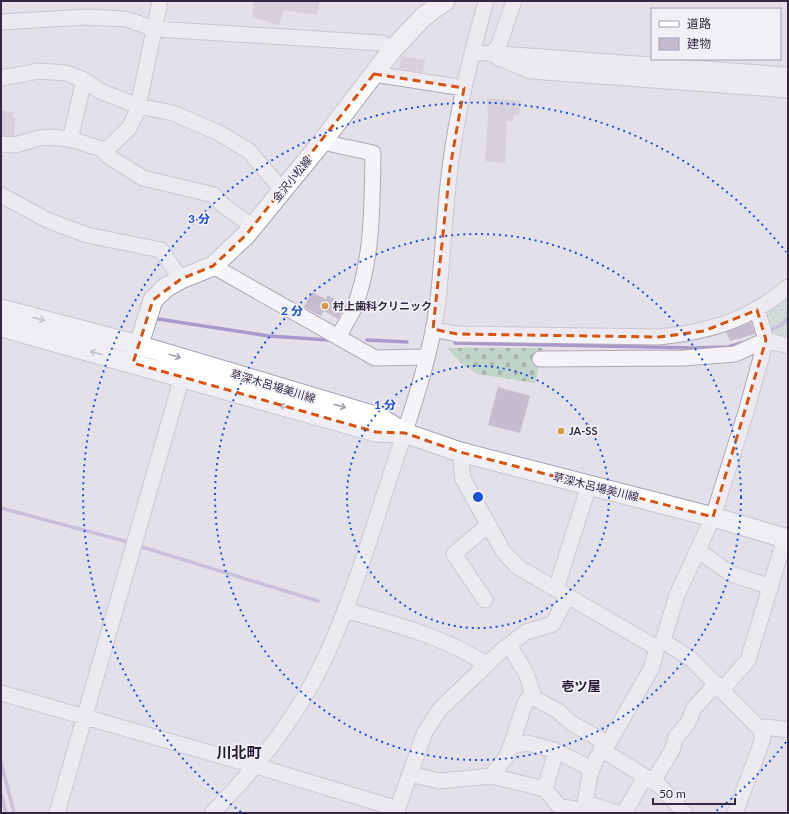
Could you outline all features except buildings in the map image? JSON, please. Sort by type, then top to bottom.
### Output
[{"type":"main road","name":"金沢小松線","points":[[133,363],[153,300],[165,288],[181,279],[213,266],[253,227],[322,142],[392,50],[429,8],[444,1]]},
{"type":"main road","points":[[1,309],[138,344]]},
{"type":"main road","points":[[1,327],[133,363]]},
{"type":"main road","name":"草深木呂場美川線","points":[[138,344],[379,417],[405,433],[460,452],[714,517],[787,538]]},
{"type":"main road","name":"草深木呂場美川線","points":[[133,363],[376,432],[405,433]]},
{"type":"street","points":[[104,152],[129,128],[137,112],[160,1]]},
{"type":"street","points":[[212,813],[256,766],[297,710],[314,680],[345,610],[405,433],[427,357],[437,308],[450,168],[464,88],[486,1]]},
{"type":"street","points":[[490,54],[499,44],[514,1]]},
{"type":"street","points":[[1,22],[87,17],[118,18],[126,19],[155,29],[382,42],[392,50]]},
{"type":"street","points":[[472,52],[788,75]]},
{"type":"street","points":[[490,54],[531,71],[788,90]]},
{"type":"street","points":[[1,78],[39,71],[66,73],[84,80],[100,90],[138,106],[173,113],[218,132],[249,151],[283,191]]},
{"type":"street","points":[[374,74],[464,88]]},
{"type":"street","points":[[70,140],[84,80]]},
{"type":"street","points":[[1,144],[15,145],[39,138],[53,137],[70,140],[101,149],[108,156],[143,178],[214,195],[223,205],[253,227]]},
{"type":"street","points":[[322,142],[373,153],[372,220],[367,263],[356,305],[339,336]]},
{"type":"street","points":[[1,195],[47,220],[87,235],[161,250],[181,279]]},
{"type":"street","points":[[213,266],[339,336],[375,358],[427,357]]},
{"type":"street","points":[[433,329],[457,334],[659,337],[704,331],[729,323],[757,310],[770,302],[788,287]]},
{"type":"street","points":[[585,809],[594,760],[605,747],[651,669],[677,594],[714,517],[766,340],[757,310]]},
{"type":"street","points":[[540,359],[684,358],[735,354],[766,340],[788,346]]},
{"type":"street","points":[[57,813],[182,377]]},
{"type":"street","points":[[460,452],[463,479],[503,551],[518,567],[561,592],[691,659],[760,730],[763,737],[761,744],[735,813]]},
{"type":"street","points":[[1,693],[256,766],[397,811],[432,719],[440,709],[509,645],[526,632],[553,624],[589,485]]},
{"type":"street","points":[[485,600],[454,554],[488,525]]},
{"type":"street","points":[[624,813],[672,750],[676,736],[688,723],[694,708],[719,688],[748,660],[787,538]]},
{"type":"street","points":[[696,552],[706,556],[731,574],[771,587]]},
{"type":"street","points":[[345,610],[441,639],[474,656],[487,665]]},
{"type":"street","points":[[509,645],[526,673],[534,698],[558,711],[570,722],[665,791],[685,813]]},
{"type":"street","points":[[491,776],[507,756],[525,703],[532,692]]},
{"type":"street","points":[[760,730],[766,727],[788,730]]},
{"type":"street","points":[[511,746],[528,743],[556,751],[592,769]]},
{"type":"street","points":[[545,790],[556,751]]},
{"type":"street","points":[[410,774],[438,781],[491,776],[545,790],[559,806],[617,813]]},
{"type":"highlighted area","points":[[374,74],[464,88],[450,168],[433,329],[457,334],[659,337],[704,331],[757,310],[766,340],[713,517],[460,452],[405,433],[376,432],[133,363],[153,300],[181,279],[213,266],[246,235]]},
{"type":"green space","points":[[788,294],[788,337],[769,332],[763,312]]},
{"type":"green space","points":[[447,348],[543,348],[535,383],[477,374],[461,363]]},
{"type":"waterway","points":[[767,332],[781,325],[788,318]]},
{"type":"waterway","points":[[158,319],[269,336],[329,340]]},
{"type":"waterway","points":[[367,340],[407,342]]},
{"type":"waterway","points":[[455,343],[694,348],[728,347],[742,343]]},
{"type":"waterway","points":[[1,508],[128,542]]},
{"type":"waterway","points":[[142,547],[318,601]]},
{"type":"waterway","points":[[1,762],[14,813]]},
{"type":"waterway","points":[[1,794],[6,813]]},
{"type":"place","name":"村上歯科クリニック","points":[[325,306]]},
{"type":"place","name":"JA-SS","points":[[561,431]]},
{"type":"district","name":"壱ツ屋","points":[[581,686]]},
{"type":"district","name":"川北町","points":[[239,753]]}]
